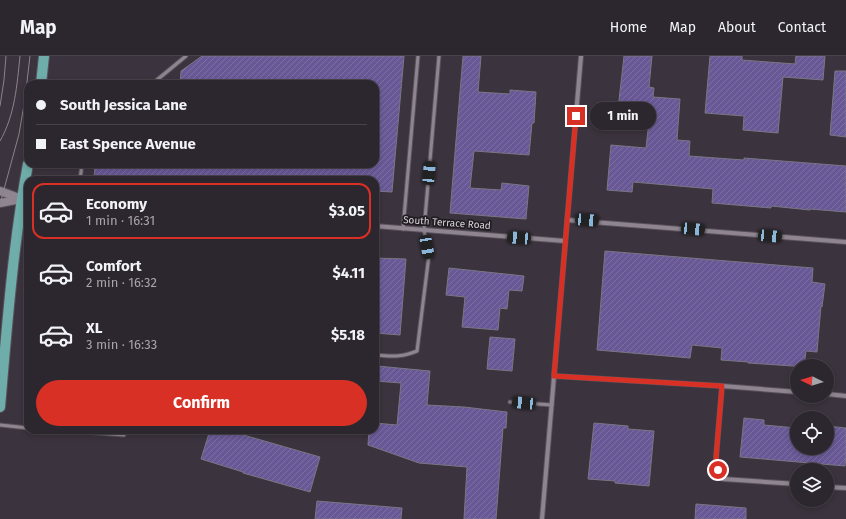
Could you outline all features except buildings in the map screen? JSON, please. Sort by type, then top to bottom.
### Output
[{"type":"main road","points":[[41,80],[44,56]]},
{"type":"main road","points":[[0,407],[14,261],[24,205]]},
{"type":"street","points":[[542,519],[581,56]]},
{"type":"street","points":[[0,191],[24,199]]},
{"type":"street","points":[[0,203],[24,199]]},
{"type":"street","points":[[567,220],[846,242]]},
{"type":"street","name":"South Terrace Road","points":[[379,226],[565,241]]},
{"type":"street","points":[[554,376],[790,391]]},
{"type":"street","points":[[722,386],[716,458],[718,470],[723,479],[790,484]]},
{"type":"street","points":[[834,395],[846,396]]},
{"type":"street","points":[[834,487],[846,488]]},
{"type":"lane","points":[[157,80],[186,56]]},
{"type":"lane","points":[[403,229],[418,56]]},
{"type":"lane","points":[[379,354],[407,356],[417,351],[429,255],[424,230],[439,56]]},
{"type":"lane","points":[[510,402],[552,405]]},
{"type":"lane","points":[[0,425],[24,428]]},
{"type":"lane","points":[[111,434],[124,434]]},
{"type":"tram line","points":[[0,106],[6,56]]},
{"type":"tram line","points":[[0,141],[12,110],[20,56]]},
{"type":"tram line","points":[[27,80],[30,56]]},
{"type":"tram line","points":[[0,204],[19,134],[24,105]]},
{"type":"route","points":[[576,116],[554,376],[722,386],[716,458],[718,470]]}]
